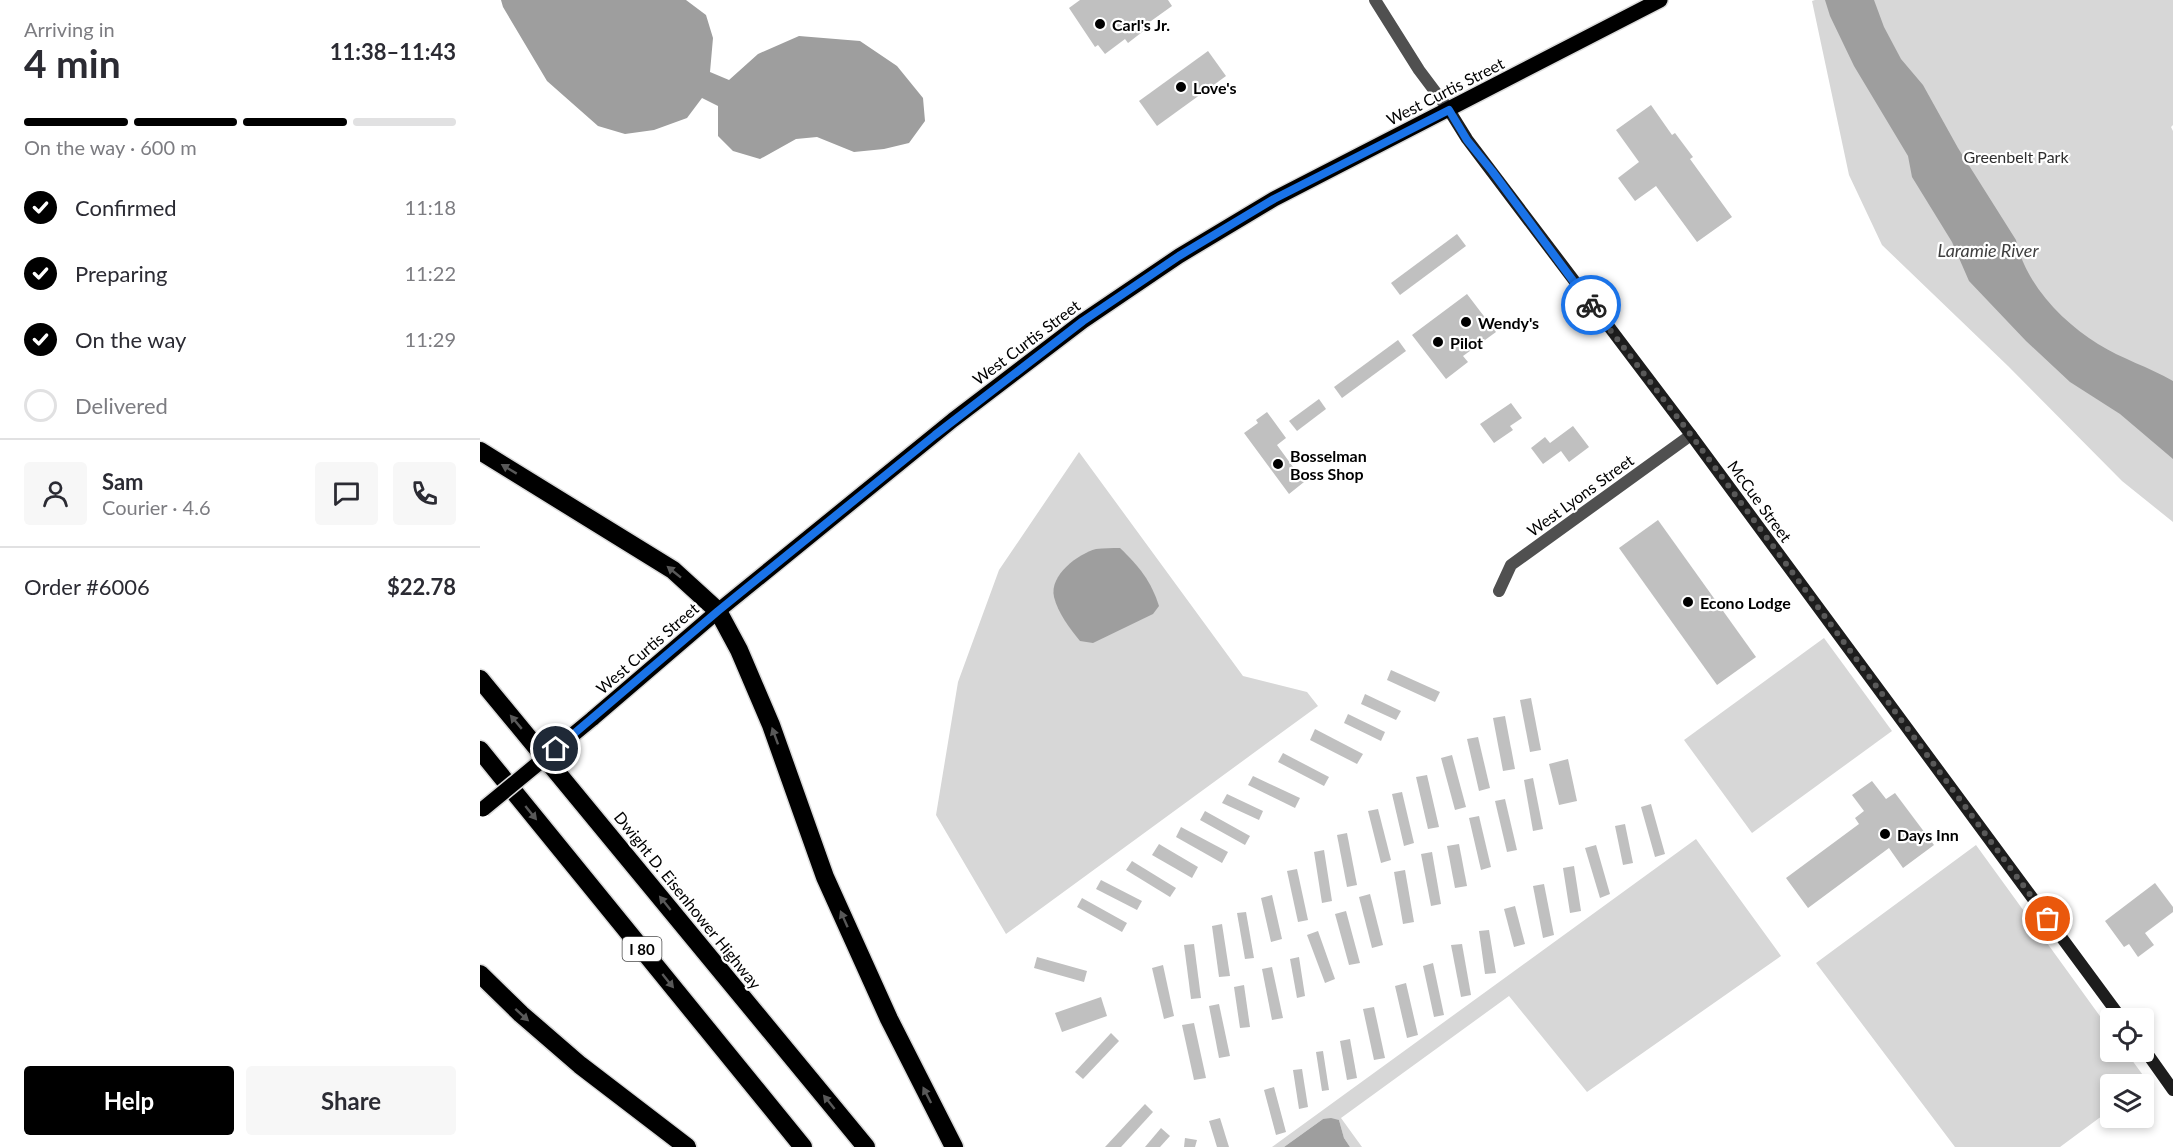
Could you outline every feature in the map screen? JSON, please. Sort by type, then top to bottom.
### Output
[{"type":"highway","points":[[480,451],[673,570],[718,611],[739,650],[771,725],[835,898],[889,1019],[954,1147]]},
{"type":"highway","name":"Dwight D. Eisenhower Highway","points":[[480,679],[866,1147]]},
{"type":"highway","name":"I 80","points":[[480,750],[803,1147]]},
{"type":"highway","points":[[480,974],[521,1014],[580,1065],[687,1147]]},
{"type":"main road","name":"West Curtis Street","points":[[481,810],[592,720],[718,611],[953,420],[1102,308],[1179,256],[1274,199],[1660,0]]},
{"type":"main road","name":"McCue Street","points":[[1449,110],[1467,140],[1691,435],[2114,1008]]},
{"type":"main road","points":[[2153,1062],[2173,1090]]},
{"type":"street","name":"McCue Street","points":[[1375,0],[1419,70],[1449,110]]},
{"type":"street","name":"West Lyons Street","points":[[1499,591],[1511,565],[1691,435]]},
{"type":"green space","name":"Greenbelt Park","points":[[2173,0],[2173,125],[2171,127],[2173,131],[2173,522],[2122,481],[2008,366],[1882,245],[1849,175],[1812,1]]},
{"type":"green space","points":[[1079,452],[1243,676],[1307,692],[1318,706],[1006,934],[936,815],[958,682],[999,570]]},
{"type":"green space","points":[[1824,638],[1892,731],[1752,833],[1684,740]]},
{"type":"green space","points":[[1696,839],[1781,956],[1587,1092],[1509,996],[1341,1118],[1362,1147],[1350,1147],[1344,1138],[1339,1120],[1323,1119],[1284,1147],[1272,1147]]},
{"type":"green space","points":[[1976,845],[2100,1016],[2100,1062],[2133,1062],[2142,1074],[2100,1074],[2100,1117],[2060,1147],[1955,1147],[1816,963]]},
{"type":"water","points":[[501,0],[686,0],[706,15],[713,38],[710,72],[729,80],[758,54],[799,36],[860,41],[897,66],[923,98],[925,121],[909,143],[884,149],[854,152],[817,137],[796,139],[760,159],[733,151],[718,136],[718,106],[702,98],[687,118],[654,130],[625,134],[598,126],[547,81]]},
{"type":"water","name":"Laramie River","points":[[1825,0],[1874,0],[1884,27],[1901,59],[1923,85],[1958,148],[2016,240],[2027,271],[2046,300],[2084,335],[2098,344],[2173,381],[2173,459],[2120,414],[2070,382],[2026,341],[1969,281],[1952,242],[1912,177],[1908,156],[1854,66],[1830,16]]},
{"type":"water","points":[[1120,548],[1144,574],[1159,606],[1153,614],[1093,643],[1080,641],[1058,609],[1054,597],[1056,581],[1066,567],[1081,556],[1096,549]]},
{"type":"water","points":[[1323,1119],[1339,1120],[1344,1138],[1350,1147],[1284,1147]]},
{"type":"building","points":[[1080,0],[1168,0],[1172,6],[1144,26],[1146,29],[1128,43],[1125,39],[1105,54],[1098,45],[1095,47],[1069,8]]},
{"type":"building","points":[[1208,51],[1226,76],[1157,126],[1139,101]]},
{"type":"building","points":[[1651,105],[1672,135],[1675,133],[1693,157],[1690,159],[1732,217],[1697,242],[1656,186],[1635,201],[1618,178],[1639,162],[1616,130]]},
{"type":"building","points":[[1457,234],[1466,246],[1400,295],[1391,283]]},
{"type":"building","points":[[1467,294],[1496,332],[1463,356],[1468,362],[1446,379],[1412,335]]},
{"type":"building","points":[[1398,340],[1406,351],[1342,398],[1334,387]]},
{"type":"building","points":[[1319,399],[1326,409],[1297,431],[1289,421]]},
{"type":"building","points":[[1511,403],[1522,418],[1510,426],[1513,430],[1494,443],[1480,424]]},
{"type":"building","name":"Bosselman Boss Shop","points":[[1267,412],[1286,438],[1277,445],[1304,482],[1289,494],[1244,433],[1258,423],[1256,420]]},
{"type":"building","points":[[1573,426],[1589,447],[1569,462],[1561,451],[1543,464],[1531,448],[1545,437],[1550,443]]},
{"type":"building","name":"Econo Lodge","points":[[1658,520],[1756,657],[1717,685],[1619,548]]},
{"type":"building","points":[[1391,670],[1440,692],[1435,702],[1387,680]]},
{"type":"building","points":[[1365,694],[1401,711],[1396,720],[1361,704]]},
{"type":"building","points":[[1531,698],[1541,750],[1530,752],[1520,700]]},
{"type":"building","points":[[1348,714],[1385,732],[1381,741],[1344,723]]},
{"type":"building","points":[[1505,716],[1515,769],[1503,771],[1493,718]]},
{"type":"building","points":[[1315,729],[1363,754],[1357,764],[1310,740]]},
{"type":"building","points":[[1478,737],[1490,788],[1479,791],[1467,739]]},
{"type":"building","points":[[1283,753],[1329,777],[1324,786],[1278,762]]},
{"type":"building","points":[[1452,755],[1466,807],[1455,810],[1441,758]]},
{"type":"building","points":[[1568,759],[1577,801],[1559,805],[1549,764]]},
{"type":"building","points":[[1427,775],[1439,827],[1428,829],[1416,777]]},
{"type":"building","points":[[1253,776],[1300,798],[1295,808],[1248,785]]},
{"type":"building","points":[[1533,778],[1543,829],[1533,831],[1524,780]]},
{"type":"building","name":"Days Inn","points":[[1872,781],[1886,799],[1895,793],[1934,845],[1903,868],[1889,848],[1808,908],[1786,878],[1859,824],[1855,818],[1864,811],[1852,795]]},
{"type":"building","points":[[1402,792],[1414,843],[1404,846],[1392,794]]},
{"type":"building","points":[[1227,794],[1263,811],[1259,820],[1222,803]]},
{"type":"building","points":[[1505,799],[1517,850],[1507,852],[1495,801]]},
{"type":"building","points":[[1651,804],[1665,854],[1655,857],[1641,807]]},
{"type":"building","points":[[1378,809],[1391,860],[1381,863],[1368,811]]},
{"type":"building","points":[[1205,811],[1250,836],[1245,845],[1200,820]]},
{"type":"building","points":[[1479,816],[1491,867],[1481,870],[1469,818]]},
{"type":"building","points":[[1625,824],[1633,863],[1623,865],[1615,826]]},
{"type":"building","points":[[1181,827],[1228,852],[1222,863],[1176,837]]},
{"type":"building","points":[[1347,833],[1357,885],[1347,887],[1337,835]]},
{"type":"building","points":[[1159,844],[1198,867],[1192,878],[1152,855]]},
{"type":"building","points":[[1459,844],[1467,886],[1455,888],[1447,846]]},
{"type":"building","points":[[1596,845],[1610,894],[1600,898],[1585,848]]},
{"type":"building","points":[[1324,850],[1332,901],[1322,903],[1314,852]]},
{"type":"building","points":[[1432,852],[1441,904],[1431,906],[1421,854]]},
{"type":"building","points":[[1132,861],[1176,888],[1170,897],[1126,870]]},
{"type":"building","points":[[1574,866],[1581,911],[1570,913],[1563,868]]},
{"type":"building","points":[[1297,869],[1308,920],[1298,922],[1287,871]]},
{"type":"building","points":[[1405,870],[1414,922],[1403,924],[1394,872]]},
{"type":"building","points":[[1101,880],[1142,901],[1137,910],[1096,889]]},
{"type":"building","points":[[2155,883],[2173,907],[2173,912],[2145,933],[2154,945],[2138,957],[2129,944],[2124,947],[2105,921]]},
{"type":"building","points":[[1544,884],[1554,935],[1543,938],[1533,886]]},
{"type":"building","points":[[1370,894],[1383,945],[1372,948],[1359,897]]},
{"type":"building","points":[[1272,895],[1282,939],[1271,942],[1261,898]]},
{"type":"building","points":[[1082,898],[1127,923],[1122,932],[1077,907]]},
{"type":"building","points":[[1515,906],[1525,944],[1514,947],[1504,909]]},
{"type":"building","points":[[1346,911],[1360,963],[1349,965],[1335,914]]},
{"type":"building","points":[[1246,912],[1254,958],[1245,959],[1237,913]]},
{"type":"building","points":[[1222,924],[1230,976],[1219,977],[1212,926]]},
{"type":"building","points":[[1489,930],[1496,973],[1485,974],[1479,931]]},
{"type":"building","points":[[1318,931],[1335,979],[1325,983],[1307,935]]},
{"type":"building","points":[[1194,944],[1201,998],[1191,999],[1184,945]]},
{"type":"building","points":[[1462,944],[1471,995],[1461,997],[1451,945]]},
{"type":"building","points":[[1037,957],[1087,971],[1084,982],[1034,968]]},
{"type":"building","points":[[1299,957],[1305,996],[1297,998],[1290,959]]},
{"type":"building","points":[[1433,963],[1444,1015],[1434,1017],[1423,966]]},
{"type":"building","points":[[1163,965],[1174,1016],[1164,1019],[1152,968]]},
{"type":"building","points":[[1272,967],[1283,1018],[1272,1020],[1262,969]]},
{"type":"building","points":[[1406,983],[1418,1035],[1407,1038],[1395,986]]},
{"type":"building","points":[[1244,985],[1250,1027],[1240,1028],[1234,987]]},
{"type":"building","points":[[1101,997],[1107,1016],[1062,1032],[1055,1013]]},
{"type":"building","points":[[1219,1004],[1230,1056],[1219,1058],[1209,1006]]},
{"type":"building","points":[[1374,1007],[1385,1058],[1374,1060],[1363,1009]]},
{"type":"building","points":[[1194,1023],[1206,1078],[1194,1080],[1182,1025]]},
{"type":"building","points":[[1111,1033],[1119,1041],[1083,1079],[1075,1072]]},
{"type":"building","points":[[1350,1039],[1357,1078],[1347,1080],[1340,1041]]},
{"type":"building","points":[[1323,1051],[1329,1090],[1322,1091],[1316,1052]]},
{"type":"building","points":[[1302,1069],[1308,1107],[1299,1109],[1293,1070]]},
{"type":"building","points":[[1274,1087],[1286,1132],[1276,1135],[1264,1090]]},
{"type":"building","points":[[1145,1104],[1153,1112],[1121,1147],[1105,1147]]},
{"type":"building","points":[[1220,1118],[1229,1147],[1217,1147],[1209,1121]]},
{"type":"building","points":[[1161,1128],[1170,1136],[1160,1147],[1145,1147]]},
{"type":"building","points":[[1185,1138],[1197,1140],[1195,1147],[1184,1147]]},
{"type":"way so far","points":[[1591,305],[1691,435],[2048,919]]},
{"type":"place","name":"Carl's Jr.","points":[[1100,24]]},
{"type":"place","name":"Love's","points":[[1181,87]]},
{"type":"place","name":"Wendy's","points":[[1466,322]]},
{"type":"place","name":"Pilot","points":[[1438,342]]},
{"type":"place","name":"Bosselman Boss Shop","points":[[1278,464]]},
{"type":"place","name":"Econo Lodge","points":[[1688,602]]},
{"type":"place","name":"Days Inn","points":[[1885,834]]},
{"type":"route","points":[[556,749],[718,611],[953,420],[1083,321],[1179,256],[1274,199],[1449,110],[1467,140],[1591,305]]}]
